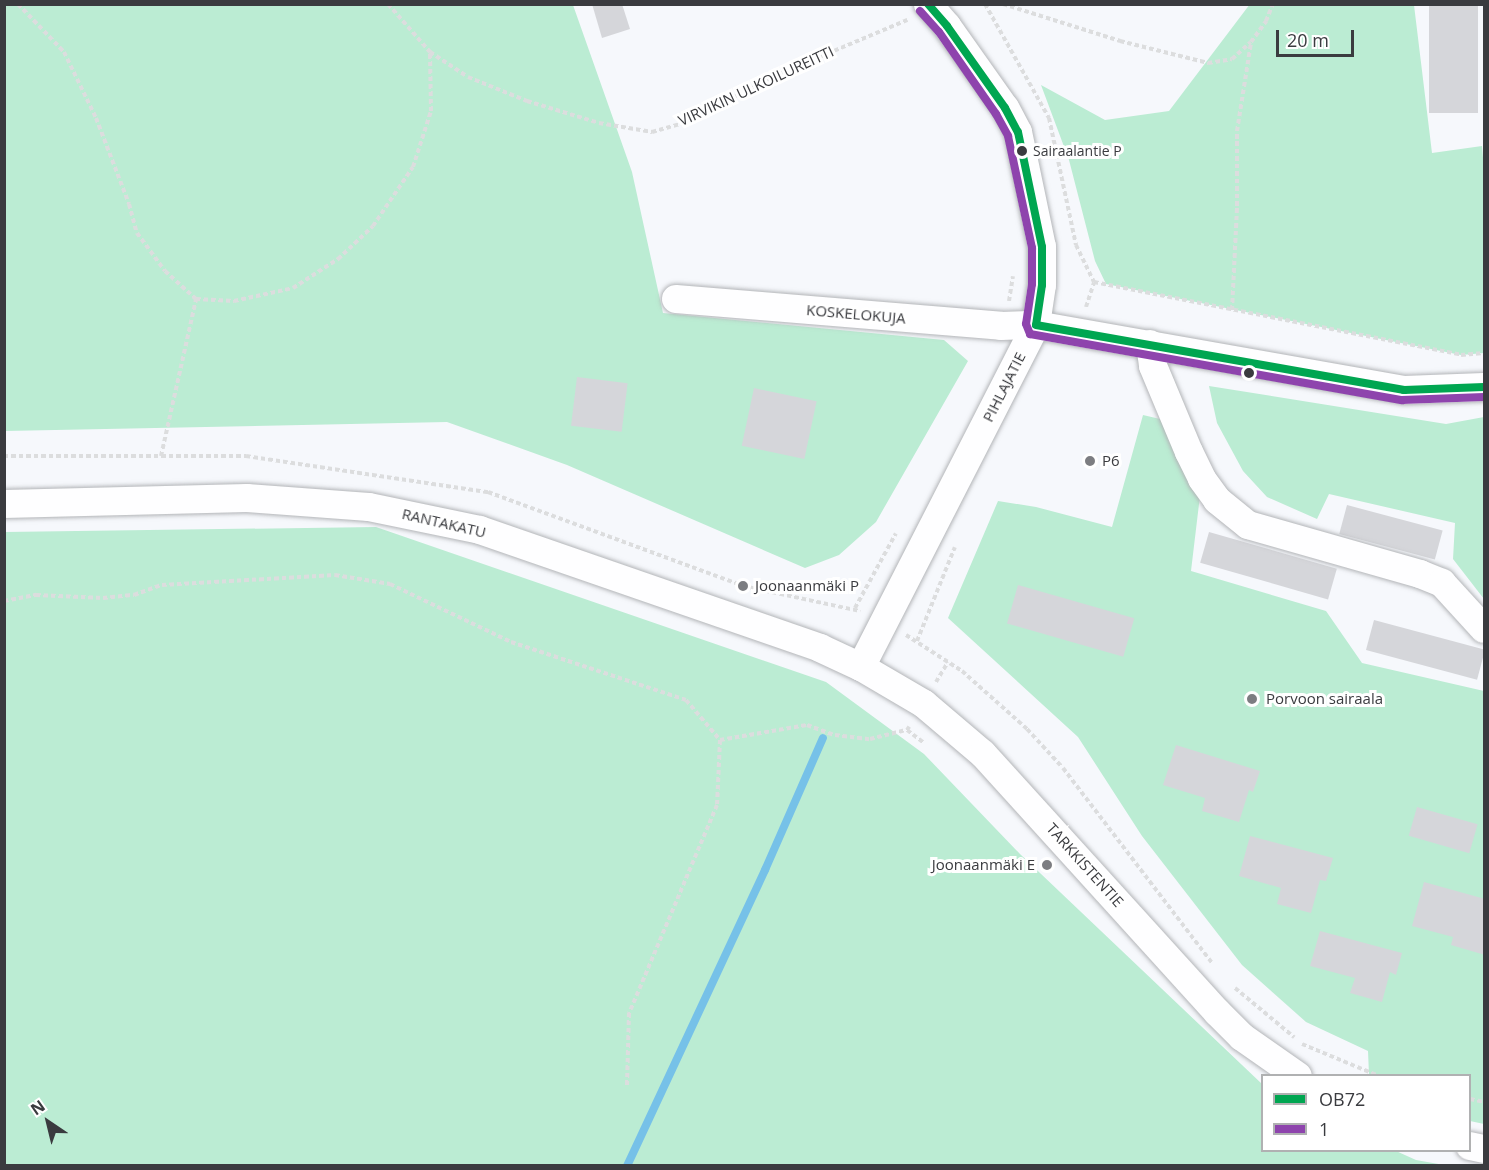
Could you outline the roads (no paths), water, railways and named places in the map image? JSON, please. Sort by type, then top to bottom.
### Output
[{"type":"street","name":"PIHLAJATIE","points":[[861,667],[1036,325],[1042,285],[1042,247],[1018,132],[1005,108],[947,26],[920,11]]},
{"type":"street","name":"KOSKELOKUJA","points":[[676,299],[1001,326],[1036,325],[1404,390],[1485,387]]},
{"type":"street","points":[[1150,344],[1153,366],[1189,452],[1202,479],[1217,500],[1248,525],[1420,574],[1442,584],[1485,628]]},
{"type":"street","name":"RANTAKATU","points":[[4,504],[247,498],[369,507],[480,530],[820,648],[861,667]]},
{"type":"street","name":"TARKKISTENTIE","points":[[861,667],[924,704],[983,754],[1217,1012],[1242,1037],[1295,1074]]},
{"type":"waterway","points":[[627,1166],[765,870],[823,738]]},
{"type":"place","name":"Sairaalantie P","points":[[1022,151]]},
{"type":"place","name":"P6","points":[[1090,461]]},
{"type":"place","name":"Joonaanmäki P","points":[[743,586]]},
{"type":"place","name":"Porvoon sairaala","points":[[1252,699]]},
{"type":"place","name":"Joonaanmäki E","points":[[1047,865]]}]
